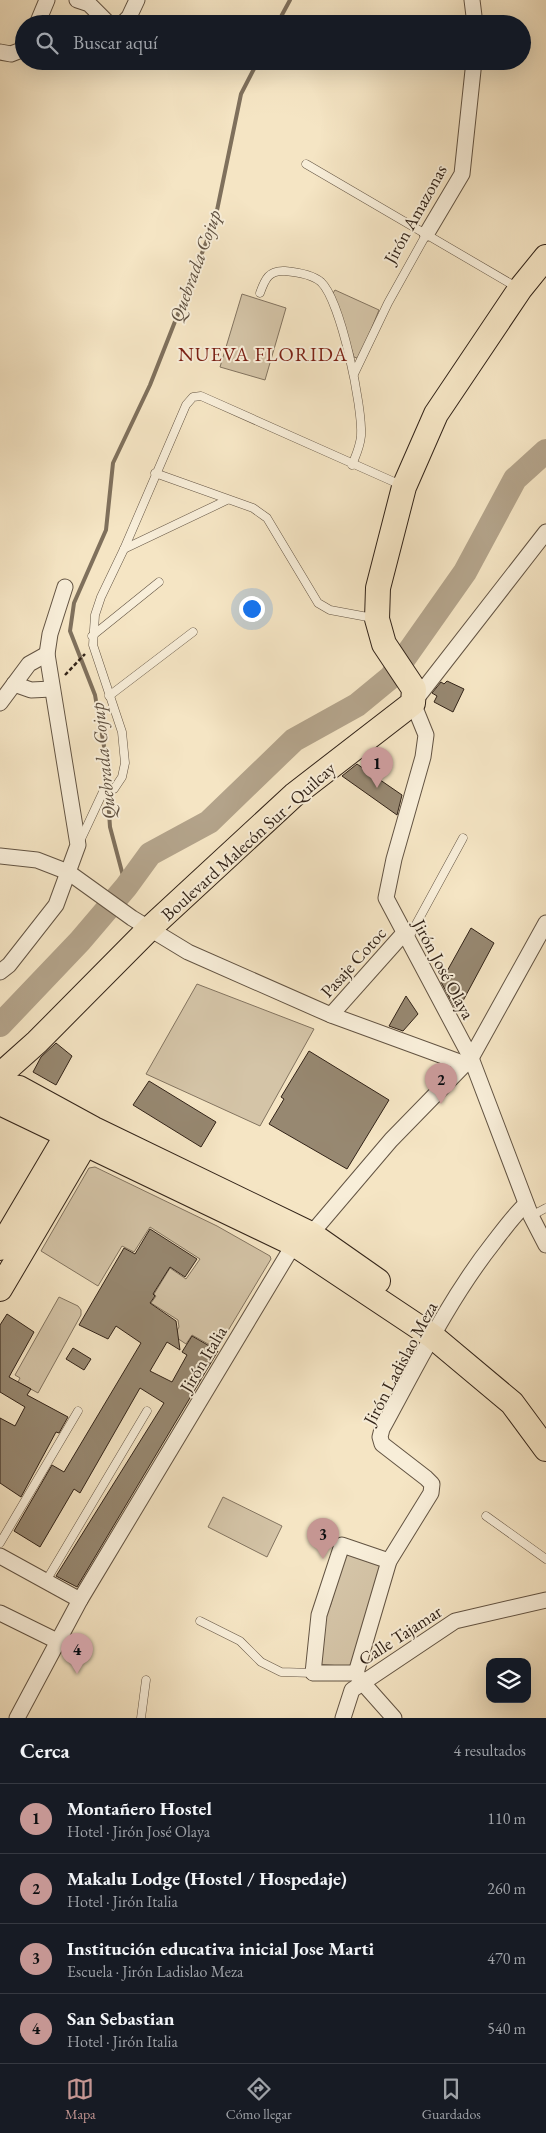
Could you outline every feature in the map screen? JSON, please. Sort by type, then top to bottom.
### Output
[{"type":"main road","points":[[414,696],[384,644],[376,619],[378,588],[404,487],[436,414],[520,289],[546,257]]},
{"type":"main road","name":"Boulevard Malecón Sur - Quilcay","points":[[0,1075],[38,1042],[140,924],[414,696]]},
{"type":"main road","points":[[0,1086],[19,1088],[80,1132]]},
{"type":"main road","points":[[0,1103],[80,1132],[302,1239],[436,1330],[524,1394],[544,1434]]},
{"type":"main road","points":[[0,1248],[80,1132]]},
{"type":"main road","points":[[0,1289],[80,1132]]},
{"type":"street","points":[[41,15],[47,0]]},
{"type":"street","points":[[77,0],[89,4],[101,15]]},
{"type":"street","points":[[130,15],[137,0]]},
{"type":"street","points":[[472,0],[474,15]]},
{"type":"street","points":[[0,52],[11,54],[15,52]]},
{"type":"street","name":"Jirón Amazonas","points":[[427,233],[462,174],[473,70]]},
{"type":"street","name":"Boulevard Malecón Sur - Quilcay","points":[[414,696],[546,532]]},
{"type":"street","points":[[0,972],[9,964],[76,878],[78,845],[47,654],[50,634],[65,587]]},
{"type":"street","points":[[0,703],[29,664],[47,654]]},
{"type":"street","points":[[14,684],[31,690],[52,689]]},
{"type":"street","name":"Jirón José Olaya","points":[[414,696],[426,735],[423,757],[394,859],[386,898],[468,1061],[528,1210],[546,1244]]},
{"type":"street","points":[[0,856],[37,860],[76,878],[140,924],[188,952],[331,1015],[468,1061]]},
{"type":"street","name":"Jirón Italia","points":[[17,1718],[56,1641],[80,1600],[302,1239],[391,1140],[468,1061],[546,922]]},
{"type":"street","name":"Pasaje Cotoc","points":[[331,1015],[406,937]]},
{"type":"street","name":"Jirón Ladislao Meza","points":[[343,1718],[352,1690],[359,1677],[389,1562],[431,1493],[432,1484],[382,1444],[380,1437],[382,1429],[436,1330],[477,1263],[516,1214],[528,1210]]},
{"type":"street","points":[[389,1562],[342,1545],[319,1615],[313,1673],[359,1677],[394,1718]]},
{"type":"street","points":[[0,1556],[80,1600]]},
{"type":"street","name":"Calle Tajamar","points":[[359,1677],[455,1621],[546,1600]]},
{"type":"street","points":[[0,1613],[56,1641]]},
{"type":"lane","points":[[306,164],[520,289]]},
{"type":"lane","name":"Jirón Amazonas","points":[[354,374],[388,303],[427,233]]},
{"type":"lane","points":[[260,293],[270,273],[279,271],[295,272],[318,280],[323,284],[343,332],[354,374],[361,434],[359,449],[352,465]]},
{"type":"lane","points":[[78,845],[103,792],[114,789],[122,777],[125,763],[122,732],[93,645],[92,636],[95,615],[155,473],[186,405],[192,398],[201,396],[404,487]]},
{"type":"lane","points":[[155,473],[254,508],[267,518],[318,603],[330,610],[376,619]]},
{"type":"lane","points":[[124,549],[227,500]]},
{"type":"lane","points":[[92,636],[159,582]]},
{"type":"lane","points":[[109,696],[193,632]]},
{"type":"lane","points":[[406,937],[463,838]]},
{"type":"lane","points":[[528,1210],[546,1208]]},
{"type":"lane","points":[[0,1543],[78,1411]]},
{"type":"lane","points":[[46,1581],[147,1411]]},
{"type":"lane","points":[[486,1516],[546,1559]]},
{"type":"lane","points":[[200,1621],[240,1641],[261,1662],[281,1672],[313,1673]]},
{"type":"lane","points":[[141,1718],[146,1680]]},
{"type":"path","points":[[71,668],[84,655]]},
{"type":"shaded area","points":[[335,290],[379,310],[360,357],[354,357],[333,293]]},
{"type":"shaded area","points":[[242,294],[286,308],[265,380],[220,367]]},
{"type":"shaded area","points":[[197,984],[314,1029],[260,1126],[146,1074]]},
{"type":"shaded area","points":[[95,1167],[217,1226],[270,1256],[271,1259],[217,1349],[192,1335],[186,1344],[174,1336],[179,1327],[178,1320],[151,1303],[156,1296],[154,1294],[170,1268],[186,1279],[200,1259],[150,1227],[134,1252],[122,1246],[98,1286],[41,1251],[89,1168]]},
{"type":"shaded area","points":[[59,1297],[78,1306],[81,1310],[81,1315],[38,1393],[18,1382],[20,1378],[15,1375]]},
{"type":"shaded area","points":[[223,1497],[282,1526],[267,1557],[208,1527]]},
{"type":"shaded area","points":[[346,1552],[382,1562],[351,1667],[318,1664],[325,1606],[330,1607]]},
{"type":"building","points":[[447,681],[464,689],[453,712],[434,702],[437,696],[432,693],[441,682],[444,684]]},
{"type":"building","points":[[357,764],[402,795],[397,815],[342,776]]},
{"type":"building","points":[[471,928],[494,943],[457,1012],[441,982]]},
{"type":"building","points":[[406,996],[418,1014],[403,1031],[389,1026]]},
{"type":"building","points":[[56,1043],[72,1056],[56,1085],[33,1072],[41,1057]]},
{"type":"building","points":[[309,1051],[389,1100],[347,1169],[269,1124],[284,1099],[281,1097]]},
{"type":"building","points":[[149,1081],[216,1122],[201,1147],[133,1105]]},
{"type":"building","points":[[150,1229],[197,1259],[185,1277],[170,1267],[153,1294],[155,1296],[150,1303],[176,1321],[180,1350],[167,1342],[150,1371],[172,1382],[187,1355],[182,1352],[192,1336],[218,1351],[77,1587],[56,1576],[164,1403],[140,1388],[80,1493],[74,1489],[40,1547],[14,1531],[52,1465],[64,1472],[141,1343],[116,1326],[108,1339],[79,1325],[124,1248],[135,1254]]},
{"type":"building","points":[[7,1314],[34,1332],[9,1377],[31,1389],[27,1395],[68,1417],[59,1433],[56,1432],[21,1497],[0,1483],[0,1418],[15,1426],[25,1407],[0,1392],[0,1325]]},
{"type":"building","points":[[73,1348],[91,1359],[84,1370],[66,1359]]},
{"type":"waterway","name":"Quebrada Cojup","points":[[282,15],[290,0]]},
{"type":"waterway","name":"Quebrada Cojup","points":[[126,887],[110,827],[105,752],[95,695],[70,631],[74,603],[106,530],[113,463],[150,385],[215,220],[241,94],[253,70]]},
{"type":"waterway","points":[[0,1025],[80,941],[126,887],[150,854],[209,822],[294,740],[357,705],[391,677],[465,572],[515,479],[546,451]]},
{"type":"place","name":"Montañero Hostel","points":[[377,788]]},
{"type":"place","name":"Makalu Lodge (Hostel / Hospedaje)","points":[[441,1104]]},
{"type":"place","name":"Institución educativa inicial Jose Marti","points":[[323,1559]]},
{"type":"place","name":"San Sebastian","points":[[77,1674]]},
{"type":"district","name":"NUEVA FLORIDA","points":[[263,354]]}]
